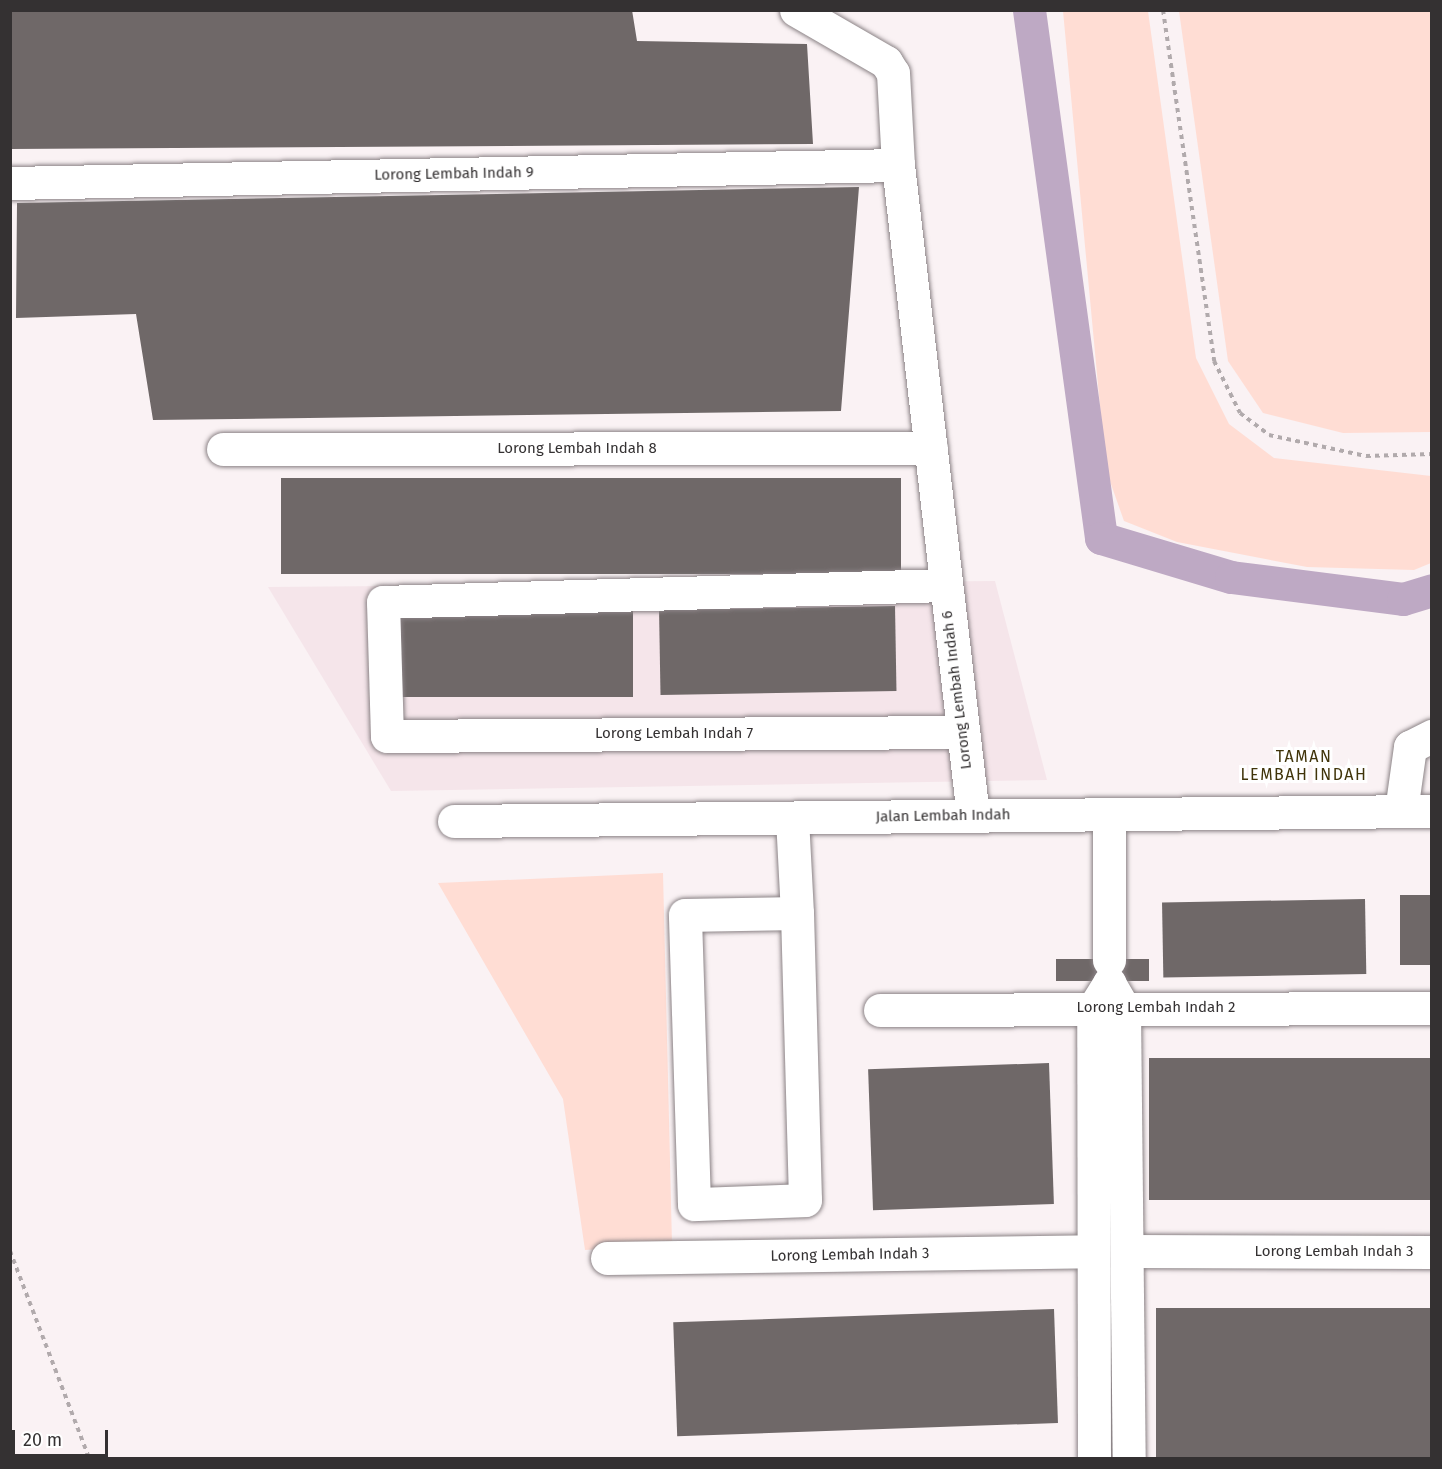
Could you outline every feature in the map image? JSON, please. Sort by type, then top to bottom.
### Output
[{"type":"street","name":"Lorong Lembah Indah 6","points":[[796,10],[886,62],[893,73],[898,165],[931,448],[960,732],[973,816]]},
{"type":"street","name":"Lorong Lembah Indah 9","points":[[10,183],[898,165]]},
{"type":"street","name":"Lorong Lembah Indah 8","points":[[223,449],[931,448]]},
{"type":"street","name":"Lorong Lembah Indah 7","points":[[944,574],[383,602],[387,736],[960,732]]},
{"type":"street","points":[[1416,811],[1410,747],[1431,736]]},
{"type":"street","name":"Jalan Lembah Indah","points":[[454,821],[1416,811]]},
{"type":"street","points":[[1109,815],[1109,960]]},
{"type":"street","points":[[792,818],[797,913],[805,1200],[694,1204],[685,915],[797,913]]},
{"type":"street","name":"Lorong Lembah Indah 2","points":[[880,1010],[1431,1008]]},
{"type":"street","points":[[1094,1458],[1093,1251],[1108,1009]]},
{"type":"street","points":[[1108,1009],[1129,1251],[1129,1458]]},
{"type":"street","name":"Lorong Lembah Indah 3","points":[[607,1258],[1093,1251]]},
{"type":"street","name":"Lorong Lembah Indah 3","points":[[1129,1251],[1431,1252]]},
{"type":"path","points":[[1163,10],[1214,361],[1240,413],[1269,435],[1355,454],[1431,454]]},
{"type":"path","points":[[10,1251],[89,1458]]},
{"type":"shaded area","points":[[1063,11],[1148,11],[1196,358],[1229,424],[1274,458],[1431,476],[1431,563],[1414,570],[1307,567],[1177,542],[1124,521],[1106,470]]},
{"type":"shaded area","points":[[1179,11],[1431,11],[1431,432],[1343,433],[1263,413],[1228,361]]},
{"type":"shaded area","points":[[995,581],[1047,780],[391,791],[268,587]]},
{"type":"shaded area","points":[[663,873],[672,1244],[585,1250],[563,1099],[438,883]]},
{"type":"building","points":[[10,10],[632,10],[637,41],[807,44],[813,144],[10,149]]},
{"type":"building","points":[[859,187],[841,411],[153,420],[136,314],[16,318],[17,203]]},
{"type":"building","points":[[281,478],[901,478],[901,574],[281,574]]},
{"type":"building","points":[[895,606],[896,691],[661,695],[659,610]]},
{"type":"building","points":[[400,609],[633,609],[633,697],[400,697]]},
{"type":"building","points":[[1400,895],[1432,895],[1432,965],[1400,965]]},
{"type":"building","points":[[1365,899],[1366,974],[1163,978],[1162,903]]},
{"type":"building","points":[[1056,959],[1149,959],[1149,981],[1056,981]]},
{"type":"building","points":[[1149,1058],[1432,1058],[1432,1200],[1149,1200]]},
{"type":"building","points":[[1049,1063],[1054,1204],[873,1210],[868,1069]]},
{"type":"building","points":[[1156,1308],[1432,1308],[1432,1458],[1156,1458]]},
{"type":"building","points":[[1054,1309],[1058,1423],[677,1436],[673,1322]]},
{"type":"waterway","points":[[1029,10],[1101,538],[1231,577],[1403,599],[1432,590]]},
{"type":"district","name":"TAMAN LEMBAH INDAH","points":[[1304,766]]}]
